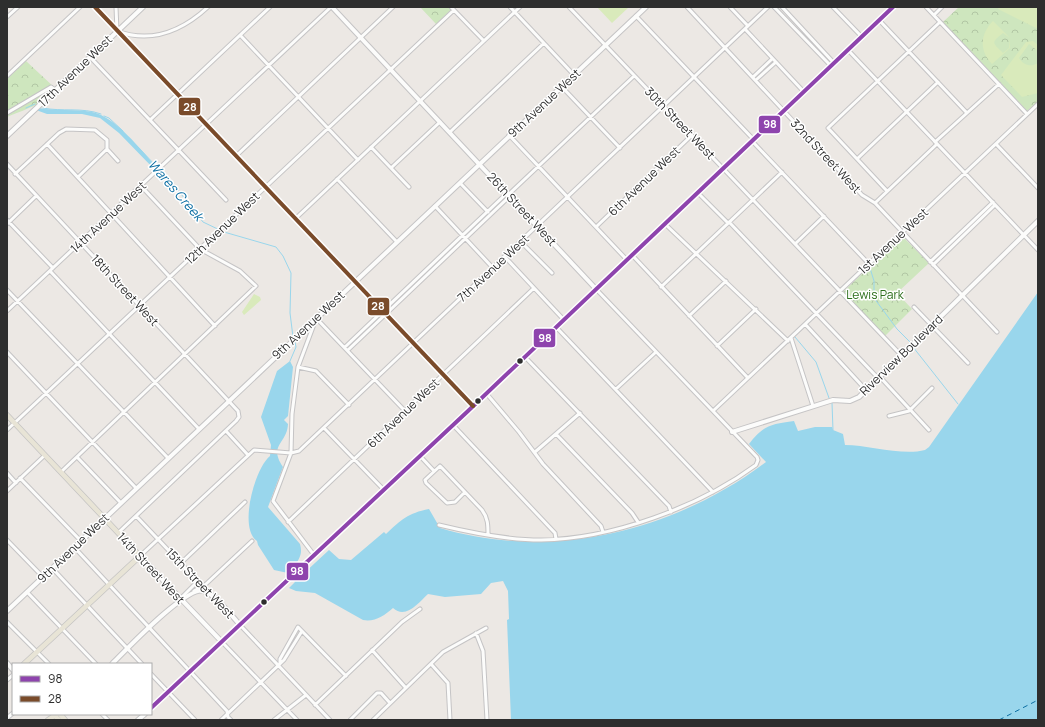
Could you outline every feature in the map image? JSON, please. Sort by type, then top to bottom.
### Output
[{"type":"main road","name":"14th Street West","points":[[7,415],[140,556]]},
{"type":"main road","points":[[25,663],[140,556]]},
{"type":"street","points":[[7,17],[18,7]]},
{"type":"street","points":[[7,76],[80,7]]},
{"type":"street","points":[[95,7],[472,406]]},
{"type":"street","points":[[116,7],[117,31]]},
{"type":"street","name":"17th Avenue West","points":[[7,136],[143,7]]},
{"type":"street","points":[[117,31],[134,36],[163,34],[185,26],[208,7]]},
{"type":"street","points":[[150,120],[270,7]]},
{"type":"street","name":"26th Street West","points":[[331,7],[596,289],[757,457],[758,462],[743,474],[713,492]]},
{"type":"street","name":"14th Avenue West","points":[[7,312],[331,7]]},
{"type":"street","points":[[236,156],[393,7]]},
{"type":"street","points":[[510,7],[574,75]]},
{"type":"street","points":[[295,219],[520,7]]},
{"type":"street","name":"30th Street West","points":[[570,7],[901,356]]},
{"type":"street","name":"9th Avenue West","points":[[7,611],[298,334],[646,7]]},
{"type":"street","name":"32nd Street West","points":[[687,7],[862,195],[875,203],[997,332]]},
{"type":"street","points":[[730,7],[748,26]]},
{"type":"street","name":"7th Avenue West","points":[[291,453],[300,452],[768,7]]},
{"type":"street","points":[[774,7],[831,66]]},
{"type":"street","points":[[782,7],[834,63]]},
{"type":"street","points":[[834,7],[862,37]]},
{"type":"street","points":[[885,7],[889,11]]},
{"type":"street","points":[[152,707],[632,256],[893,7]]},
{"type":"street","points":[[926,7],[1028,114]]},
{"type":"street","points":[[934,15],[942,7]]},
{"type":"street","points":[[453,8],[484,41]]},
{"type":"street","name":"12th Avenue West","points":[[7,430],[170,278],[453,8]]},
{"type":"street","points":[[636,16],[868,264]]},
{"type":"street","points":[[879,20],[967,113]]},
{"type":"street","points":[[887,191],[828,128],[940,22]]},
{"type":"street","points":[[744,30],[804,92]]},
{"type":"street","points":[[240,35],[358,160]]},
{"type":"street","points":[[450,132],[544,43]]},
{"type":"street","points":[[848,50],[1038,250]]},
{"type":"street","points":[[90,57],[226,200]]},
{"type":"street","points":[[753,77],[772,59]]},
{"type":"street","points":[[756,80],[776,62]]},
{"type":"street","points":[[346,348],[634,76]]},
{"type":"street","points":[[857,159],[938,82]]},
{"type":"street","points":[[875,203],[967,113],[999,84]]},
{"type":"street","points":[[562,86],[620,148]]},
{"type":"street","points":[[7,113],[51,87],[55,90]]},
{"type":"street","name":"1st Avenue West","points":[[713,411],[1038,104]]},
{"type":"street","points":[[391,168],[440,122]]},
{"type":"street","points":[[16,174],[47,144],[66,129],[93,129],[100,133],[106,139],[107,149],[118,161]]},
{"type":"street","points":[[509,135],[627,260]]},
{"type":"street","name":"6th Avenue West","points":[[596,227],[692,136]]},
{"type":"street","points":[[47,144],[215,326]]},
{"type":"street","points":[[996,144],[1038,188]]},
{"type":"street","points":[[371,148],[409,187]]},
{"type":"street","points":[[78,177],[107,149]]},
{"type":"street","name":"18th Street West","points":[[7,164],[80,243],[238,408],[239,417],[226,431]]},
{"type":"street","points":[[661,287],[782,172]]},
{"type":"street","points":[[337,179],[397,242]]},
{"type":"street","points":[[460,182],[489,213]]},
{"type":"street","points":[[61,472],[256,286],[240,271],[200,249],[141,186]]},
{"type":"street","points":[[698,192],[930,430]]},
{"type":"street","points":[[36,196],[8,222],[53,268]]},
{"type":"street","points":[[931,263],[994,204]]},
{"type":"street","points":[[435,206],[493,268]]},
{"type":"street","points":[[795,244],[824,216]]},
{"type":"street","name":"Riverview Boulevard","points":[[732,432],[833,400],[853,400],[866,390],[1038,221]]},
{"type":"street","points":[[665,224],[788,341]]},
{"type":"street","points":[[521,242],[552,273]]},
{"type":"street","points":[[632,256],[748,378]]},
{"type":"street","points":[[505,257],[564,320]]},
{"type":"street","points":[[50,271],[199,429]]},
{"type":"street","points":[[689,316],[726,281]]},
{"type":"street","name":"6th Avenue West","points":[[288,522],[534,288]]},
{"type":"street","points":[[7,290],[168,458]]},
{"type":"street","points":[[914,307],[968,363]]},
{"type":"street","points":[[717,346],[756,309]]},
{"type":"street","points":[[314,556],[273,501],[291,453],[292,414],[298,367],[316,318],[405,411]]},
{"type":"street","points":[[805,324],[866,390]]},
{"type":"street","points":[[439,525],[488,535],[514,538],[556,539],[603,532],[638,522],[671,512],[713,492],[556,327]]},
{"type":"street","points":[[791,338],[813,406]]},
{"type":"street","points":[[7,352],[136,488]]},
{"type":"street","points":[[616,389],[656,352]]},
{"type":"street","points":[[525,357],[669,506],[671,512]]},
{"type":"street","points":[[298,367],[316,371],[349,405]]},
{"type":"street","points":[[888,416],[911,409],[932,388]]},
{"type":"street","points":[[486,393],[552,474],[597,521],[603,532]]},
{"type":"street","points":[[535,452],[580,413]]},
{"type":"street","points":[[453,425],[555,533],[556,539]]},
{"type":"street","points":[[324,428],[384,490]]},
{"type":"street","points":[[118,533],[226,431],[248,455]]},
{"type":"street","points":[[556,434],[632,513],[638,522]]},
{"type":"street","points":[[140,556],[255,449],[291,453]]},
{"type":"street","points":[[7,491],[45,455]]},
{"type":"street","points":[[420,456],[434,471]]},
{"type":"street","points":[[76,457],[121,503]]},
{"type":"street","points":[[465,492],[455,502],[444,502],[425,482],[440,466],[465,492],[486,515],[488,522],[488,535]]},
{"type":"street","points":[[7,473],[16,483]]},
{"type":"street","points":[[20,478],[81,541]]},
{"type":"street","points":[[181,563],[245,502]]},
{"type":"street","name":"15th Street West","points":[[136,516],[279,664],[330,720]]},
{"type":"street","points":[[7,540],[43,577]]},
{"type":"street","points":[[180,599],[203,586],[252,541]]},
{"type":"street","points":[[7,548],[11,544]]},
{"type":"street","points":[[74,547],[191,671],[228,713],[231,720]]},
{"type":"street","name":"14th Street West","points":[[140,556],[297,720]]},
{"type":"street","points":[[52,568],[141,663]]},
{"type":"street","points":[[113,663],[195,584],[193,576]]},
{"type":"street","points":[[194,591],[204,590],[212,595]]},
{"type":"street","points":[[28,592],[95,663]]},
{"type":"street","points":[[315,704],[402,622],[420,610]]},
{"type":"street","points":[[7,622],[48,663]]},
{"type":"street","points":[[373,720],[447,650],[486,628]]},
{"type":"street","points":[[221,720],[279,664],[280,659],[300,629],[346,676]]},
{"type":"street","points":[[476,633],[483,651],[486,720]]},
{"type":"street","points":[[372,650],[406,688]]},
{"type":"street","points":[[431,664],[448,683],[450,720]]},
{"type":"street","points":[[152,675],[195,720]]},
{"type":"street","points":[[350,720],[377,693],[381,693],[390,703]]},
{"type":"street","points":[[274,720],[306,695]]},
{"type":"green space","points":[[420,7],[448,7],[451,10],[436,24]]},
{"type":"green space","points":[[597,7],[629,7],[612,23]]},
{"type":"green space","points":[[959,7],[1038,7],[1038,101],[1027,111],[943,22]]},
{"type":"green space","points":[[999,7],[1038,7],[1038,29],[998,9]]},
{"type":"green space","points":[[993,21],[1010,38],[1010,48],[992,64],[983,48],[984,37]],"holes":[[[1003,33],[1010,38],[1009,48],[1003,53],[994,43]]]},
{"type":"green space","points":[[1033,41],[1038,45],[1038,51],[1029,44],[1019,58],[1023,63],[1028,65],[1038,63],[1038,93],[1022,97],[1001,75],[1026,42]]},
{"type":"green space","points":[[26,61],[55,88],[51,86],[7,111],[7,79]]},
{"type":"green space","points":[[52,89],[49,95],[39,103],[7,117],[7,115]]},
{"type":"green space","name":"Lewis Park","points":[[902,236],[929,263],[897,293],[912,309],[885,336],[843,292]]},
{"type":"green space","points":[[254,294],[260,297],[261,300],[244,315],[242,312]]},
{"type":"water","points":[[39,108],[85,111],[101,115],[110,120],[128,135],[157,168],[155,170],[119,133],[100,118],[82,114],[47,114],[36,110]]},
{"type":"water","points":[[1038,292],[1038,720],[511,720],[507,620],[509,619],[508,591],[503,581],[491,583],[481,594],[445,597],[428,594],[407,611],[398,611],[393,608],[379,618],[363,620],[315,593],[296,591],[289,588],[295,582],[288,573],[274,570],[257,541],[251,534],[249,512],[251,498],[259,473],[264,463],[270,456],[271,445],[261,417],[277,371],[290,361],[293,367],[288,416],[284,420],[288,424],[287,431],[277,454],[283,467],[268,507],[300,544],[301,554],[294,567],[302,575],[329,550],[339,559],[351,560],[384,532],[386,534],[405,518],[429,509],[440,528],[482,538],[525,541],[567,540],[610,534],[651,522],[691,506],[730,486],[766,462],[749,444],[768,426],[780,423],[794,421],[798,431],[815,427],[832,427],[833,430],[843,434],[845,445],[906,452],[925,450],[929,447]]},
{"type":"waterway","name":"Wares Creek","points":[[26,108],[35,104]]},
{"type":"waterway","name":"Wares Creek","points":[[43,108],[57,110],[79,110],[101,114]]},
{"type":"waterway","name":"Wares Creek","points":[[104,116],[109,118],[123,131]]},
{"type":"waterway","name":"Wares Creek","points":[[136,145],[157,167]]},
{"type":"waterway","name":"Wares Creek","points":[[160,170],[174,185],[203,222],[224,232],[276,247],[283,256],[291,273],[290,313],[293,337]]},
{"type":"waterway","points":[[870,268],[874,281],[874,298],[897,329],[910,342]]},
{"type":"waterway","points":[[795,337],[816,362],[829,398]]},
{"type":"waterway","name":"Wares Creek","points":[[290,361],[296,347],[295,342]]},
{"type":"waterway","points":[[913,347],[958,404]]},
{"type":"waterway","points":[[832,403],[833,430]]},
{"type":"ferry route","points":[[999,720],[1038,700]]},
{"type":"transit line","name":"28","points":[[95,7],[473,406]]},
{"type":"transit line","name":"98","points":[[152,707],[468,411],[893,7]]}]
